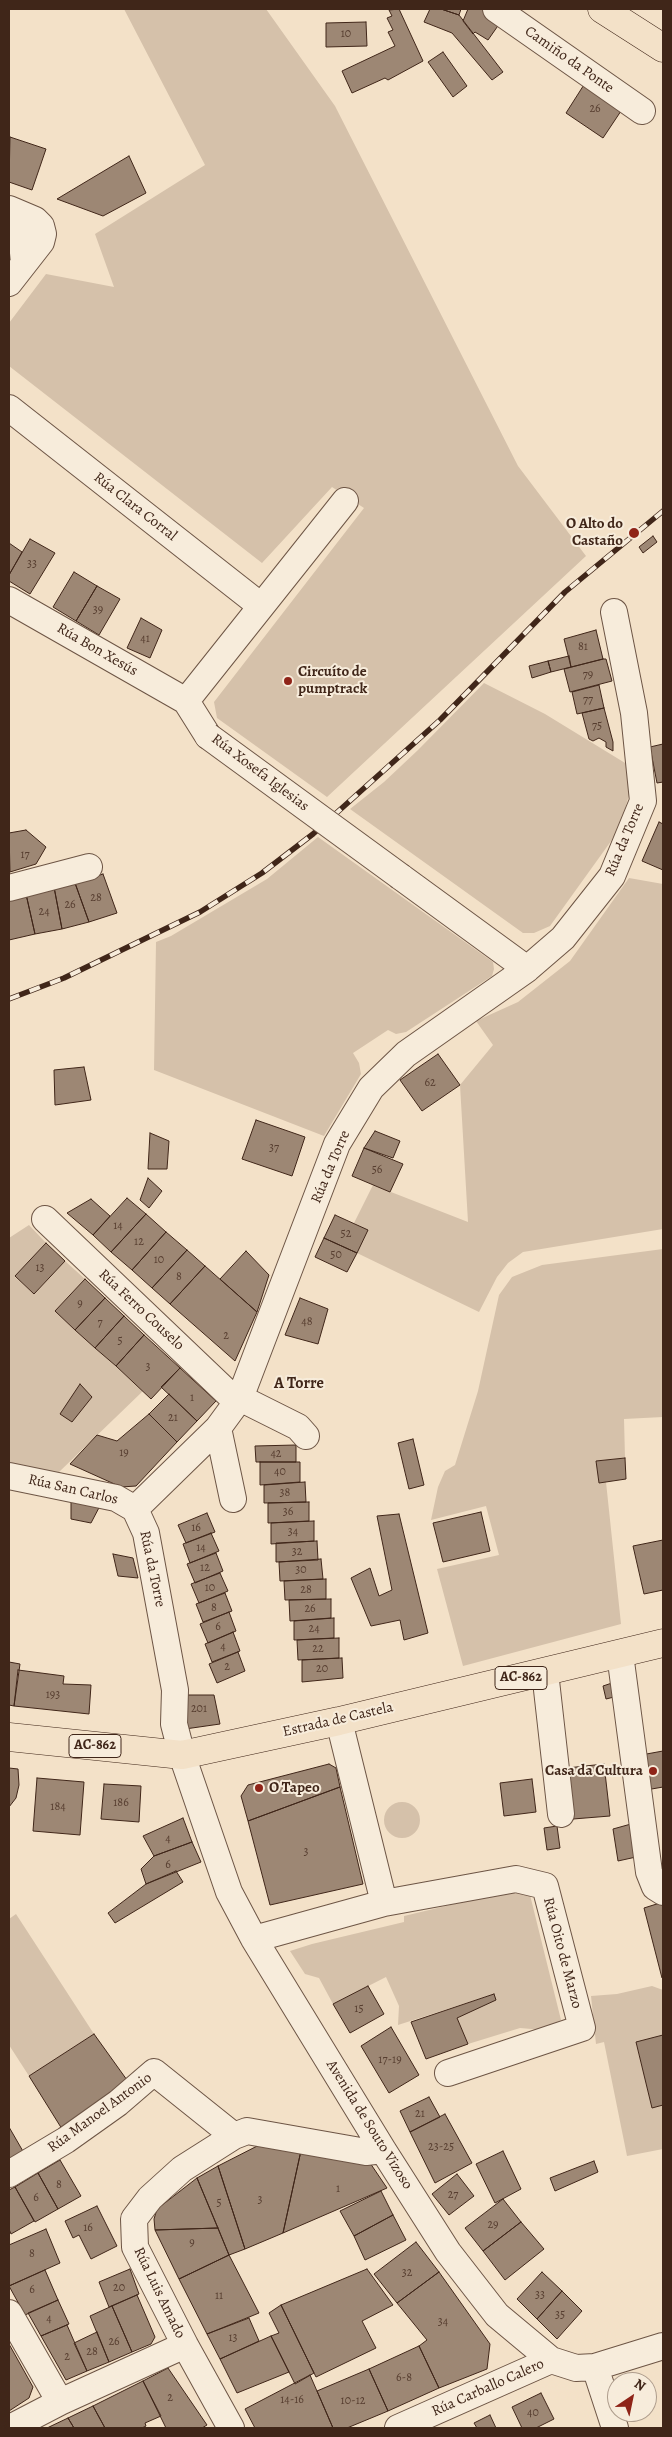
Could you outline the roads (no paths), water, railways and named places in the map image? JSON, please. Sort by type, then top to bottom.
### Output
[{"type":"main road","points":[[602,9],[663,48]]},
{"type":"main road","points":[[622,9],[663,30]]},
{"type":"main road","name":"Estrada de Castela","points":[[9,1737],[182,1755],[339,1721],[663,1644]]},
{"type":"street","name":"Camiño da Ponte","points":[[496,9],[642,110]]},
{"type":"street","points":[[9,209],[35,220],[41,226],[43,234],[41,242],[16,273]]},
{"type":"street","points":[[9,231],[22,242],[16,273]]},
{"type":"street","name":"Rúa Clara Corral","points":[[9,408],[261,606]]},
{"type":"street","points":[[186,701],[345,501]]},
{"type":"street","name":"Rúa Bon Xesús","points":[[9,600],[186,701]]},
{"type":"street","name":"Rúa da Torre","points":[[182,1755],[174,1724],[175,1690],[148,1543],[135,1509],[218,1428],[238,1400],[337,1144],[371,1088],[406,1054],[527,969],[563,938],[612,876],[653,802],[614,612]]},
{"type":"street","name":"Rúa Xosefa Iglesias","points":[[186,701],[208,736],[527,969]]},
{"type":"street","points":[[9,888],[89,867]]},
{"type":"street","name":"Rúa Ferro Couselo","points":[[45,1219],[238,1400],[298,1427],[306,1436]]},
{"type":"street","points":[[218,1428],[233,1499]]},
{"type":"street","name":"Rúa San Carlos","points":[[9,1476],[116,1498],[135,1509]]},
{"type":"street","points":[[620,1654],[649,1872],[655,1887],[663,1892]]},
{"type":"street","points":[[545,1672],[562,1814]]},
{"type":"street","points":[[339,1721],[384,1903]]},
{"type":"street","name":"Avenida de Souto Vizoso","points":[[182,1755],[229,1892],[254,1939],[383,2150],[448,2252],[497,2315],[551,2360],[576,2368],[595,2367],[663,2346]]},
{"type":"street","name":"Rúa Oito de Marzo","points":[[254,1939],[384,1903],[516,1879],[545,1886],[582,2028],[448,2073]]},
{"type":"street","name":"Rúa Manoel Antonio","points":[[9,2174],[74,2134],[118,2103],[154,2072],[234,2136]]},
{"type":"street","name":"Rúa Luis Amado","points":[[231,2428],[185,2345],[135,2247],[134,2219],[150,2198],[182,2170],[234,2136],[248,2131],[366,2152],[383,2150]]},
{"type":"street","points":[[9,2313],[60,2402]]},
{"type":"street","points":[[10,2428],[60,2402],[185,2345]]},
{"type":"street","name":"Rúa Carballo Calero","points":[[398,2428],[551,2360]]},
{"type":"street","points":[[595,2367],[615,2428]]},
{"type":"railway","points":[[9,999],[64,978],[200,912],[262,873],[313,834],[440,720],[565,592],[663,511]]},
{"type":"place","name":"O Alto do Castaño","points":[[634,533]]},
{"type":"place","name":"Circuíto de pumptrack","points":[[288,681]]},
{"type":"place","name":"Casa da Cultura","points":[[653,1771]]},
{"type":"place","name":"O Tapeo","points":[[259,1788]]},
{"type":"district","name":"A Torre","points":[[299,1384]]}]
